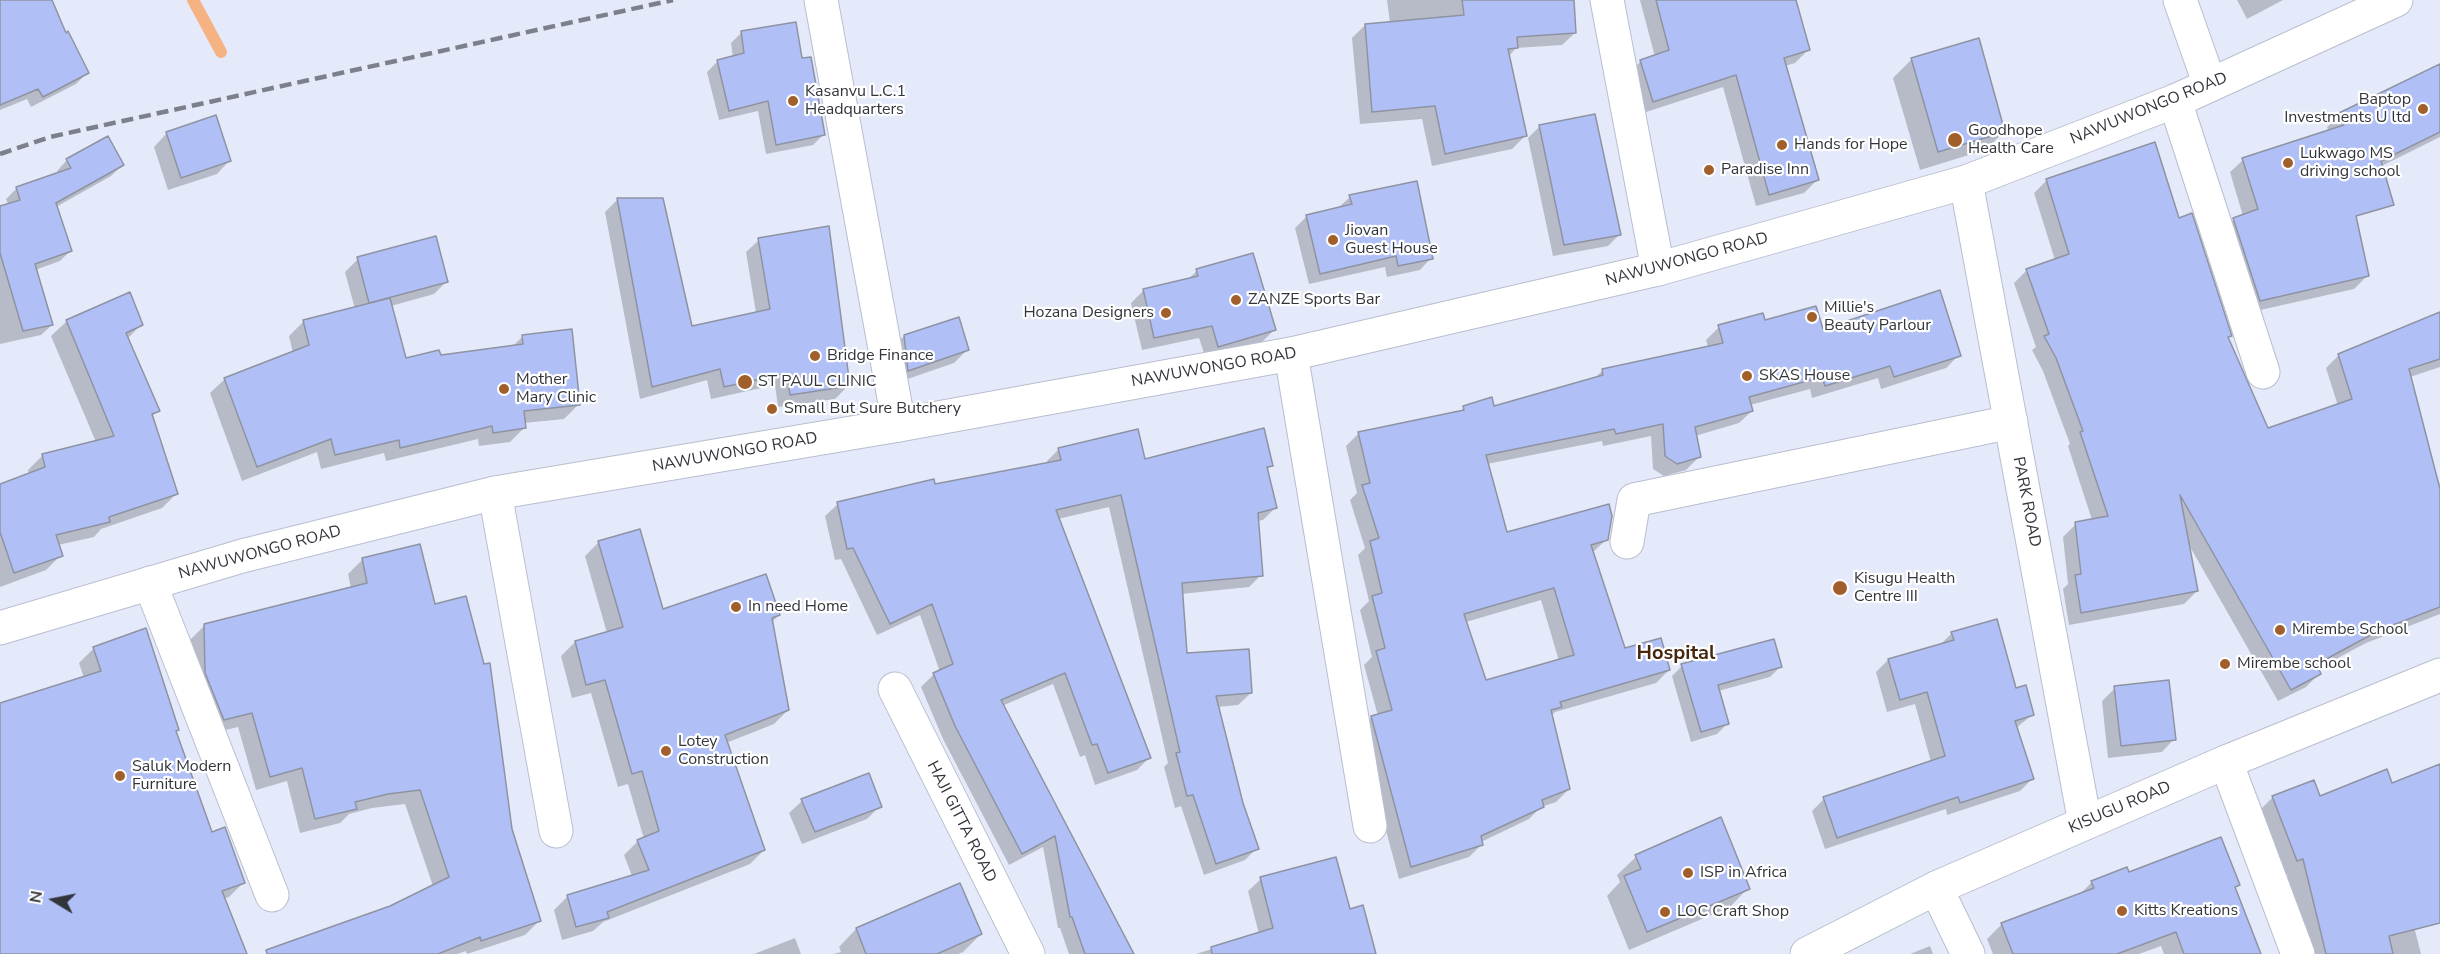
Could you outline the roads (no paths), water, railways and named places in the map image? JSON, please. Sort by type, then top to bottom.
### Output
[{"type":"street","points":[[821,0],[898,425]]},
{"type":"street","points":[[1607,0],[1658,269]]},
{"type":"street","points":[[2180,0],[2210,85]]},
{"type":"street","name":"NAWUWONGO ROAD","points":[[0,628],[243,556],[495,493],[898,425],[1291,354],[1658,269],[1966,182],[2175,101],[2396,0]]},
{"type":"street","points":[[2175,101],[2263,372]]},
{"type":"street","name":"PARK ROAD","points":[[1966,182],[2085,823]]},
{"type":"street","points":[[1291,354],[1370,826]]},
{"type":"street","points":[[1627,542],[1634,500],[2011,422]]},
{"type":"street","points":[[495,493],[556,831]]},
{"type":"street","points":[[150,583],[272,895]]},
{"type":"street","name":"KISUGU ROAD","points":[[1807,954],[1936,888],[2226,762],[2440,675]]},
{"type":"street","name":"HAJI GITTA ROAD","points":[[895,689],[1028,954]]},
{"type":"street","points":[[2226,762],[2298,954]]},
{"type":"street","points":[[1936,888],[1968,954]]},
{"type":"waterway","points":[[193,0],[221,52]]},
{"type":"railway","points":[[0,154],[50,137],[673,0]]},
{"type":"place","name":"Kasanvu L.C.1 Headquarters","points":[[793,101]]},
{"type":"place","name":"Baptop Investments U ltd","points":[[2423,109]]},
{"type":"place","name":"Goodhope Health Care","points":[[1955,140]]},
{"type":"place","name":"Hands for Hope","points":[[1782,145]]},
{"type":"place","name":"Lukwago MS driving school","points":[[2288,163]]},
{"type":"place","name":"Paradise Inn","points":[[1709,170]]},
{"type":"place","name":"Jiovan Guest House","points":[[1333,240]]},
{"type":"place","name":"ZANZE Sports Bar","points":[[1236,300]]},
{"type":"place","name":"Hozana Designers","points":[[1166,313]]},
{"type":"place","name":"Millie's Beauty Parlour","points":[[1812,317]]},
{"type":"place","name":"Bridge Finance","points":[[815,356]]},
{"type":"place","name":"SKAS House","points":[[1747,376]]},
{"type":"place","name":"ST PAUL CLINIC","points":[[745,382]]},
{"type":"place","name":"Mother Mary Clinic","points":[[504,389]]},
{"type":"place","name":"Small But Sure Butchery","points":[[772,409]]},
{"type":"place","name":"Kisugu Health Centre III","points":[[1840,588]]},
{"type":"place","name":"In need Home","points":[[736,607]]},
{"type":"place","name":"Mirembe School","points":[[2280,630]]},
{"type":"place","name":"Mirembe school","points":[[2225,664]]},
{"type":"place","name":"Lotey Construction","points":[[666,751]]},
{"type":"place","name":"Saluk Modern Furniture","points":[[120,776]]},
{"type":"place","name":"ISP in Africa","points":[[1688,873]]},
{"type":"place","name":"Kitts Kreations","points":[[2122,911]]},
{"type":"place","name":"LOC Craft Shop","points":[[1665,912]]},
{"type":"district","name":"Hospital","points":[[1676,654]]}]
